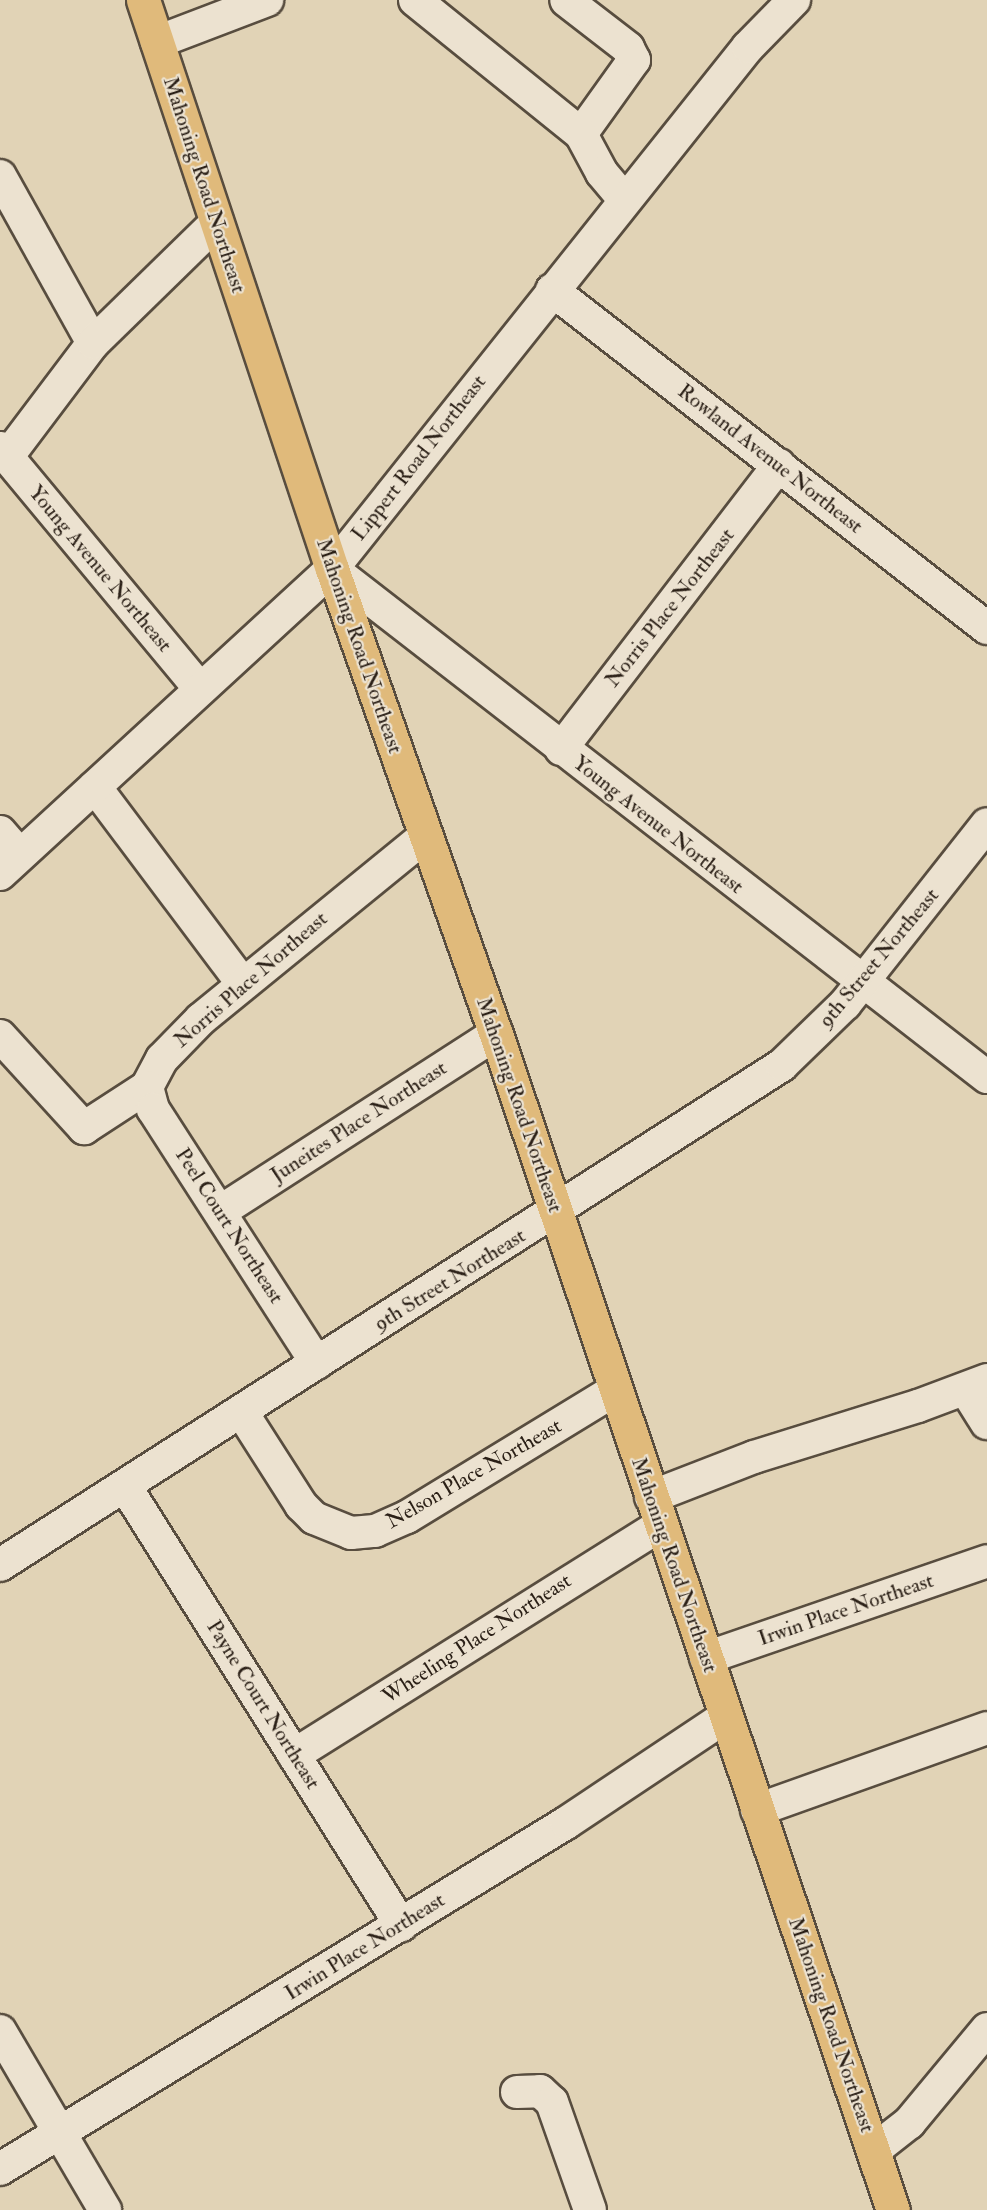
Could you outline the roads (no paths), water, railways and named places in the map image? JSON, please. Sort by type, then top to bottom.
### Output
[{"type":"main road","name":"Mahoning Road Northeast","points":[[143,0],[332,569],[496,1034],[893,2210]]},
{"type":"street","points":[[157,42],[267,0]]},
{"type":"street","points":[[415,0],[580,134],[602,173],[624,200]]},
{"type":"street","points":[[566,0],[628,48],[634,60],[580,134]]},
{"type":"street","name":"Lippert Road Northeast","points":[[10,865],[332,569],[782,4]]},
{"type":"street","points":[[0,176],[93,343]]},
{"type":"street","points":[[3,453],[93,343],[217,222]]},
{"type":"street","name":"Rowland Avenue Northeast","points":[[552,290],[987,628]]},
{"type":"street","name":"Young Avenue Northeast","points":[[3,453],[200,689]]},
{"type":"street","name":"Norris Place Northeast","points":[[561,749],[778,465]]},
{"type":"street","name":"Young Avenue Northeast","points":[[332,569],[561,749],[987,1077]]},
{"type":"street","points":[[95,786],[243,984]]},
{"type":"street","name":"9th Street Northeast","points":[[0,1565],[555,1213],[782,1065],[864,981],[987,824]]},
{"type":"street","points":[[0,832],[10,865]]},
{"type":"street","name":"Norris Place Northeast","points":[[0,1036],[84,1128],[147,1088],[176,1042],[243,984],[425,836]]},
{"type":"street","name":"Juneites Place Northeast","points":[[221,1211],[496,1034]]},
{"type":"street","name":"Peel Court Northeast","points":[[147,1088],[153,1108],[317,1363]]},
{"type":"street","points":[[976,1385],[987,1423]]},
{"type":"street","name":"Wheeling Place Northeast","points":[[294,1755],[656,1511],[754,1456],[976,1385]]},
{"type":"street","name":"Nelson Place Northeast","points":[[242,1411],[301,1505],[314,1518],[351,1533],[375,1531],[407,1517],[615,1390]]},
{"type":"street","name":"Payne Court Northeast","points":[[124,1486],[401,1925]]},
{"type":"street","name":"Irwin Place Northeast","points":[[705,1658],[987,1561]]},
{"type":"street","name":"Irwin Place Northeast","points":[[0,2169],[401,1925],[725,1717]]},
{"type":"street","points":[[757,1810],[987,1728]]},
{"type":"street","points":[[873,2151],[909,2123],[987,2029]]},
{"type":"street","points":[[0,2031],[105,2210]]},
{"type":"street","points":[[517,2092],[540,2091],[552,2102],[590,2210]]}]
